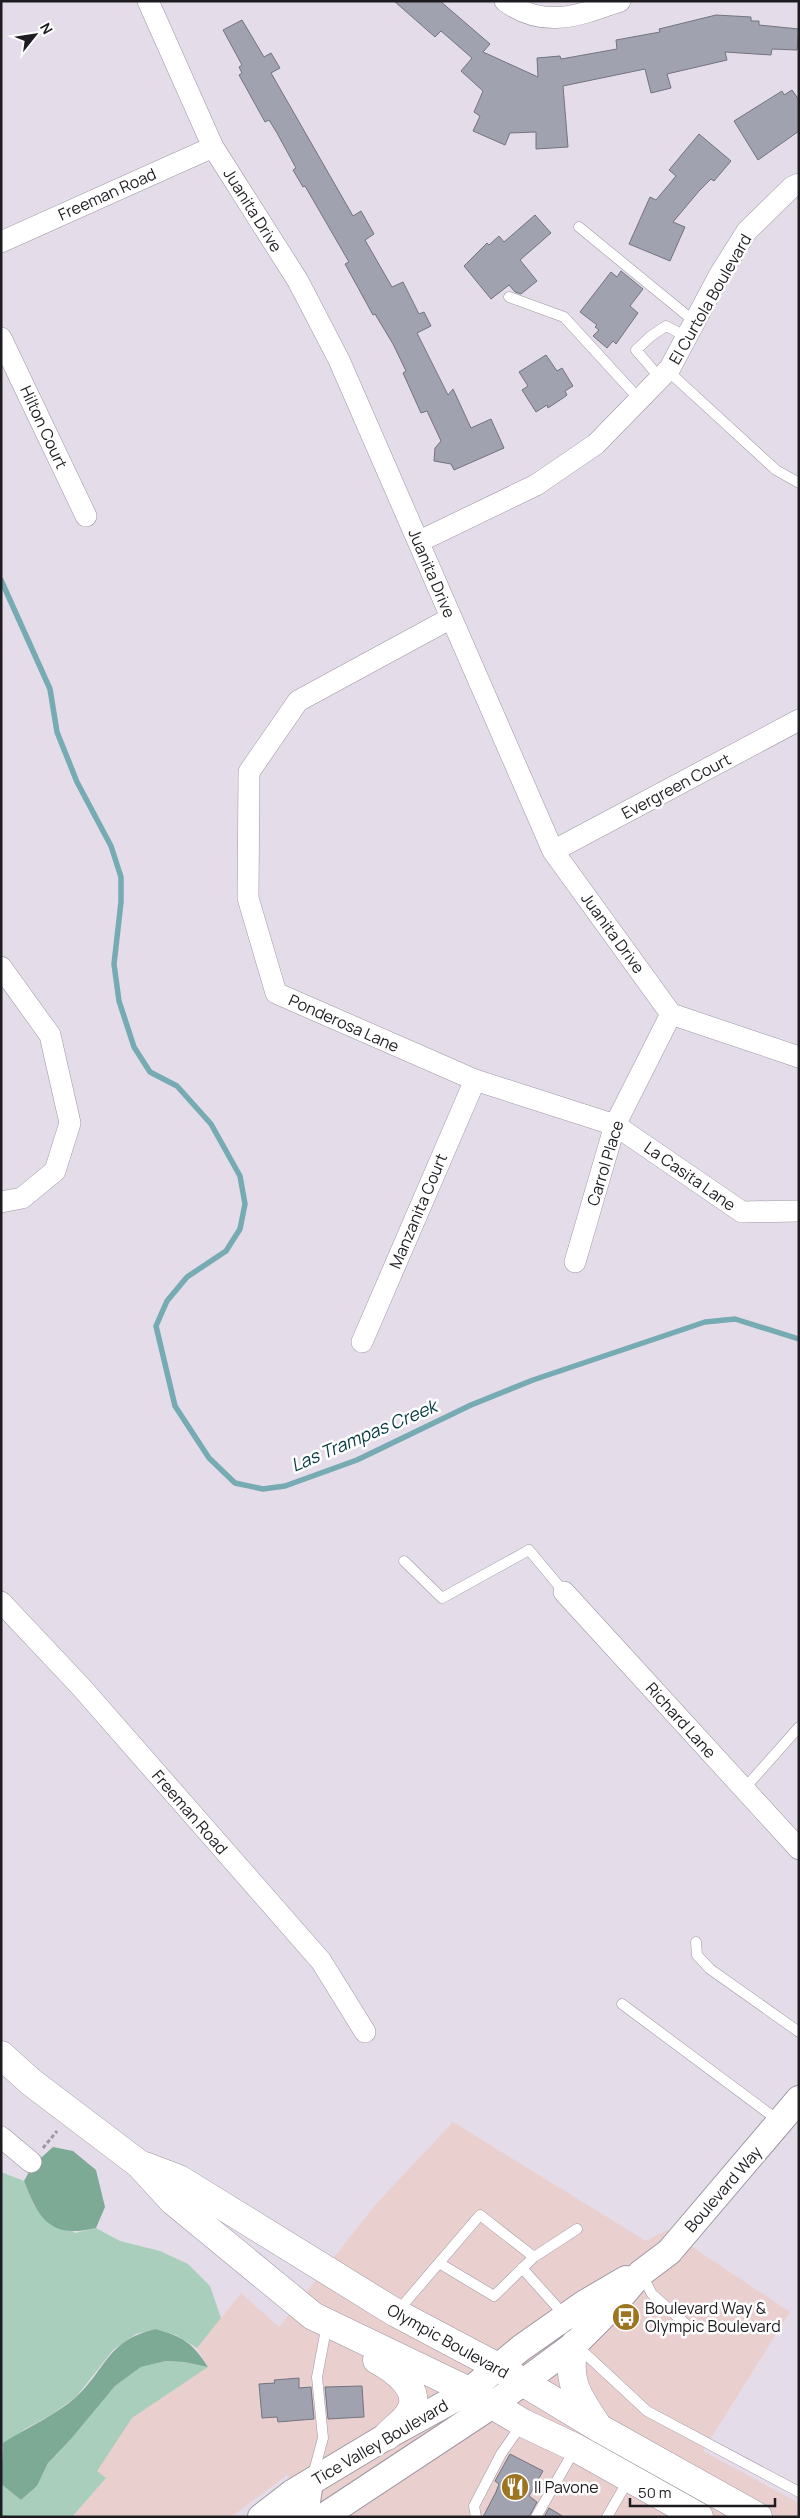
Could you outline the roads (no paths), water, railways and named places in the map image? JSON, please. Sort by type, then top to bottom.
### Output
[{"type":"main road","name":"Olympic Boulevard","points":[[1,2054],[31,2082],[139,2164],[173,2200],[313,2316],[480,2398],[523,2423],[576,2448],[699,2517]]},
{"type":"main road","name":"Olympic Boulevard","points":[[139,2164],[179,2179],[396,2313],[498,2367],[599,2428],[758,2517]]},
{"type":"main road","points":[[335,2327],[350,2345],[391,2367],[401,2376],[411,2392],[412,2410],[387,2436]]},
{"type":"main road","points":[[575,2344],[570,2360],[575,2388],[599,2428]]},
{"type":"street","name":"Juanita Drive","points":[[148,1],[213,146],[298,282],[339,360],[420,541],[451,618],[554,851],[672,1014]]},
{"type":"street","points":[[506,1],[513,7],[548,19],[575,17],[620,1]]},
{"type":"street","name":"Freeman Road","points":[[1,242],[213,146]]},
{"type":"street","name":"El Curtola Boulevard","points":[[420,541],[536,485],[596,444],[664,375],[691,330],[720,274],[747,231],[792,188],[799,184]]},
{"type":"street","name":"Hilton Court","points":[[1,338],[86,516]]},
{"type":"street","name":"Ponderosa Lane","points":[[451,618],[298,701],[249,772],[248,898],[276,994],[475,1080],[615,1124]]},
{"type":"street","name":"Evergreen Court","points":[[554,851],[799,720]]},
{"type":"street","points":[[1,966],[50,1035],[70,1123],[55,1170],[22,1198],[1,1202]]},
{"type":"street","points":[[672,1014],[799,1057]]},
{"type":"street","name":"Carrol Place","points":[[575,1262],[615,1124],[672,1014]]},
{"type":"street","name":"Manzanita Court","points":[[362,1342],[475,1080]]},
{"type":"street","name":"La Casita Lane","points":[[615,1124],[742,1212],[799,1211]]},
{"type":"street","name":"Richard Lane","points":[[564,1592],[799,1849]]},
{"type":"street","name":"Freeman Road","points":[[1,1602],[82,1688],[321,1961],[365,2032]]},
{"type":"street","name":"Boulevard Way","points":[[480,2398],[521,2382],[575,2344],[613,2306],[641,2273],[669,2252],[799,2099]]},
{"type":"street","points":[[1,2137],[31,2162]]},
{"type":"street","name":"Boulevard Way","points":[[498,2367],[566,2317],[624,2280],[641,2273]]},
{"type":"street","name":"Tice Valley Boulevard","points":[[323,2517],[480,2398],[498,2367]]},
{"type":"street","name":"Tice Valley Boulevard","points":[[261,2517],[310,2482],[387,2436],[480,2398]]},
{"type":"street","points":[[293,2517],[306,2508],[310,2482]]},
{"type":"lane","points":[[579,227],[691,330]]},
{"type":"lane","points":[[509,297],[564,316],[641,400]]},
{"type":"lane","points":[[691,330],[666,326],[651,336],[636,350],[776,470],[799,483]]},
{"type":"lane","points":[[404,1561],[442,1598],[529,1550],[564,1592]]},
{"type":"lane","points":[[744,1789],[799,1727]]},
{"type":"lane","points":[[696,1942],[697,1955],[710,1969],[799,2032]]},
{"type":"lane","points":[[622,2004],[780,2122]]},
{"type":"lane","points":[[396,2313],[480,2215],[534,2257]]},
{"type":"lane","points":[[439,2263],[494,2296],[534,2257],[577,2229]]},
{"type":"lane","points":[[522,2268],[566,2317]]},
{"type":"lane","points":[[641,2273],[652,2294],[689,2327]]},
{"type":"lane","points":[[310,2482],[323,2438],[317,2377],[335,2327]]},
{"type":"lane","points":[[575,2344],[646,2411],[799,2492]]},
{"type":"lane","points":[[476,2517],[474,2506],[501,2454],[523,2423]]},
{"type":"lane","points":[[536,2517],[576,2448]]},
{"type":"lane","points":[[607,2517],[629,2478]]},
{"type":"waterway","name":"Las Trampas Creek","points":[[1,580],[50,689],[57,732],[77,782],[111,846],[121,877],[121,902],[114,964],[119,1001],[134,1047],[150,1072],[177,1086],[211,1124],[240,1176],[245,1204],[240,1229],[226,1251],[187,1277],[167,1301],[156,1326],[175,1406],[209,1458],[235,1483],[263,1489],[285,1486],[357,1460],[471,1405],[533,1380],[705,1322],[735,1319],[799,1339]]},
{"type":"place","name":"Boulevard Way & Olympic Boulevard","points":[[626,2317]]},
{"type":"place","name":"Il Pavone","points":[[515,2487]]}]
